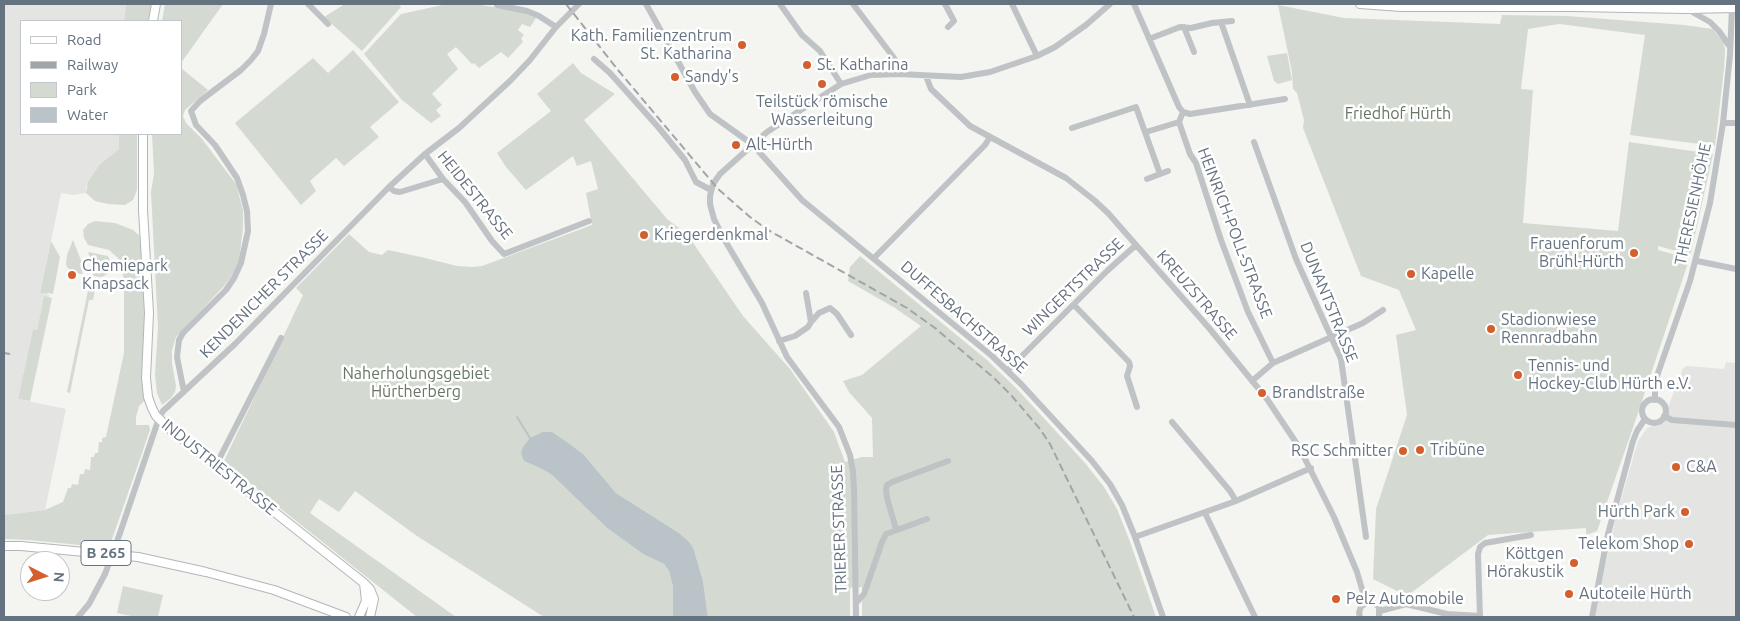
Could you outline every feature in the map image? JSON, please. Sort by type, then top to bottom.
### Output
[{"type":"main road","points":[[154,20],[156,4]]},
{"type":"main road","points":[[1360,4],[1401,7],[1734,8]]},
{"type":"main road","name":"INDUSTRIESTRASSE","points":[[143,135],[143,210],[149,313],[146,378],[148,397],[154,413],[364,583],[370,589],[374,598],[370,617]]},
{"type":"main road","name":"B 265","points":[[4,546],[128,556],[206,572],[274,590],[346,617]]},
{"type":"main road","points":[[359,617],[366,601],[364,583]]},
{"type":"street","points":[[184,392],[177,357],[179,340],[183,333],[226,290],[234,278],[240,263],[248,230],[247,211],[237,178],[215,145],[196,125],[191,111],[200,101],[241,70],[258,51],[271,4]]},
{"type":"street","points":[[308,4],[328,24]]},
{"type":"street","name":"DUFFESBACHSTRASSE","points":[[646,4],[688,81],[710,114],[752,144],[802,200],[1008,370],[1092,461],[1110,484],[1122,505],[1163,617]]},
{"type":"street","points":[[780,4],[802,35],[820,51],[841,84]]},
{"type":"street","points":[[853,4],[894,58],[899,74]]},
{"type":"street","points":[[945,4],[954,21],[948,27]]},
{"type":"street","points":[[1012,4],[1036,56]]},
{"type":"street","points":[[594,59],[610,73],[685,160],[696,182],[711,190],[720,174],[752,144],[841,84],[870,75],[899,74],[961,77],[978,75],[1036,56],[1069,38],[1101,7],[1110,4]]},
{"type":"street","points":[[1134,4],[1179,107],[1183,112],[1190,114],[1285,99]]},
{"type":"street","points":[[497,5],[527,11],[556,27]]},
{"type":"street","name":"KENDENICHER STRASSE","points":[[158,418],[163,411],[235,344],[389,187],[425,154],[459,128],[511,80],[576,6]]},
{"type":"street","name":"THERESIENHÖHE","points":[[1592,617],[1608,534],[1617,499],[1633,441],[1645,420],[1642,408],[1647,402],[1654,400],[1658,376],[1696,261],[1710,203],[1723,123],[1734,8]]},
{"type":"street","points":[[1687,9],[1710,22],[1730,46]]},
{"type":"street","points":[[1149,39],[1184,27],[1191,28],[1232,21]]},
{"type":"street","points":[[1221,22],[1250,105]]},
{"type":"street","points":[[1184,27],[1194,52]]},
{"type":"street","name":"KREUZSTRASSE","points":[[926,76],[928,85],[970,126],[1073,183],[1108,213],[1181,295],[1267,398],[1311,468],[1357,572],[1366,602]]},
{"type":"street","points":[[1072,128],[1136,107],[1160,174]]},
{"type":"street","points":[[1146,132],[1179,122],[1183,112]]},
{"type":"street","name":"HEINRICH-POLL-STRASSE","points":[[1179,122],[1190,154],[1196,163],[1236,282],[1248,312],[1273,363]]},
{"type":"street","points":[[1723,123],[1736,123]]},
{"type":"street","points":[[874,258],[985,145],[990,137]]},
{"type":"street","name":"DUNANTSTRASSE","points":[[1254,142],[1296,259],[1344,369],[1366,537]]},
{"type":"street","name":"HEIDESTRASSE","points":[[425,154],[443,180],[465,202],[492,241],[504,254],[589,221]]},
{"type":"street","points":[[1147,179],[1168,171]]},
{"type":"street","points":[[389,187],[394,192],[400,192],[443,180]]},
{"type":"street","name":"TRIERER STRASSE","points":[[711,190],[710,204],[714,219],[724,239],[762,303],[787,356],[838,427],[850,455],[854,490],[856,617]]},
{"type":"street","name":"WINGERTSTRASSE","points":[[1008,370],[1107,271],[1136,245]]},
{"type":"street","points":[[1696,261],[1736,269]]},
{"type":"street","points":[[806,293],[811,322]]},
{"type":"street","points":[[1074,305],[1129,362],[1130,366],[1127,376],[1137,407]]},
{"type":"street","points":[[779,341],[795,336],[808,327],[819,313],[830,308],[837,314],[851,335]]},
{"type":"street","points":[[1252,381],[1273,363],[1363,323],[1383,310]]},
{"type":"street","points":[[216,465],[281,338]]},
{"type":"street","points":[[1645,420],[1656,423],[1664,416],[1664,406],[1654,400]]},
{"type":"street","points":[[1664,416],[1672,420],[1736,426]]},
{"type":"street","points":[[78,617],[89,604],[105,574],[158,418]]},
{"type":"street","points":[[1172,422],[1230,491],[1236,501]]},
{"type":"street","points":[[896,529],[887,498],[887,485],[948,461]]},
{"type":"street","points":[[1135,537],[1236,501],[1311,468]]},
{"type":"street","points":[[1205,513],[1255,617]]},
{"type":"street","points":[[856,604],[864,594],[886,534],[927,519]]},
{"type":"street","points":[[1360,617],[1359,609],[1366,602],[1374,603],[1380,614],[1406,604],[1447,614],[1480,617],[1478,554],[1480,547],[1485,543],[1531,535]]},
{"type":"shaded area","points":[[4,4],[126,4],[124,20],[20,20],[20,135],[119,135],[119,149],[100,164],[86,187],[86,193],[73,195],[61,193],[40,293],[49,295],[49,297],[44,297],[37,330],[33,329],[18,399],[66,409],[45,510],[4,515]]},
{"type":"shaded area","name":"Hürth Park","points":[[1726,362],[1736,363],[1736,617],[1594,617],[1615,520],[1638,441],[1647,428],[1662,423],[1683,368],[1687,366],[1724,369]]},
{"type":"green space","points":[[126,4],[152,4],[148,20],[124,20]]},
{"type":"green space","points":[[165,4],[223,4],[182,62],[182,20],[162,20]]},
{"type":"green space","points":[[345,4],[398,4],[401,7],[362,51],[324,17]]},
{"type":"green space","points":[[447,4],[474,4],[520,11],[536,18],[530,27],[522,24],[518,30],[524,35],[521,38],[523,42],[508,58],[501,52],[479,68],[474,63],[472,64],[456,47],[447,54],[458,69],[432,94],[442,105],[436,110],[441,116],[431,123],[402,100],[364,54],[401,14]]},
{"type":"green space","name":"Friedhof Hürth","points":[[1278,5],[1344,18],[1500,24],[1502,15],[1567,16],[1684,25],[1713,29],[1724,43],[1724,69],[1715,146],[1630,135],[1645,35],[1559,24],[1528,29],[1521,89],[1533,90],[1523,223],[1618,231],[1629,142],[1713,154],[1691,253],[1687,254],[1658,246],[1658,250],[1689,260],[1597,531],[1586,535],[1586,528],[1488,535],[1407,596],[1373,579],[1376,509],[1407,415],[1396,335],[1416,330],[1399,290],[1361,276],[1303,128],[1304,120],[1297,93],[1293,89],[1292,72]]},
{"type":"green space","points":[[353,50],[399,102],[370,127],[379,137],[344,166],[336,158],[310,181],[316,191],[301,205],[235,123],[313,58],[328,73]]},
{"type":"green space","points":[[1287,53],[1292,80],[1278,84],[1274,81],[1267,56]]},
{"type":"green space","name":"Naherholungsgebiet Hürtherberg","points":[[573,63],[581,73],[615,94],[584,120],[667,219],[687,234],[743,316],[790,369],[834,432],[845,462],[862,457],[873,457],[872,418],[849,392],[843,381],[862,375],[921,326],[895,308],[848,281],[850,267],[860,256],[987,360],[1018,390],[1085,463],[1104,487],[1117,509],[1156,617],[862,617],[862,587],[850,588],[850,617],[708,617],[703,581],[694,550],[679,533],[616,493],[584,455],[524,461],[552,475],[607,528],[643,554],[664,564],[669,571],[673,587],[673,617],[544,617],[417,536],[355,491],[339,512],[319,499],[310,513],[456,617],[417,617],[271,501],[224,461],[303,295],[296,288],[349,234],[369,252],[382,255],[388,250],[457,266],[472,267],[482,266],[592,225],[586,193],[598,189],[591,161],[577,166],[573,156],[526,190],[506,167],[497,153],[551,111],[537,94]]},
{"type":"green space","points":[[182,69],[208,90],[185,110],[183,116],[186,123],[202,139],[236,184],[243,210],[243,228],[239,261],[232,275],[176,337],[172,350],[175,392],[162,405],[157,393],[155,375],[158,327],[151,192],[154,174],[152,135],[182,135]]},
{"type":"green space","points":[[119,135],[137,135],[137,190],[133,200],[125,205],[95,201],[86,193],[88,182],[100,164],[119,149]]},
{"type":"green space","points":[[95,221],[115,223],[133,230],[141,237],[145,313],[144,401],[139,406],[136,425],[149,425],[150,430],[109,548],[4,539],[4,515],[45,510],[63,502],[68,488],[71,488],[72,484],[78,485],[80,474],[84,474],[85,469],[90,470],[91,457],[98,453],[99,442],[102,442],[102,438],[106,437],[124,353],[124,283],[122,268],[118,258],[109,250],[88,245],[84,238],[83,230],[88,224]]},
{"type":"green space","points":[[73,240],[84,268],[82,274],[74,273],[66,264],[67,255]]},
{"type":"green space","points":[[51,241],[60,257],[53,294],[40,293]]},
{"type":"green space","points":[[88,252],[108,256],[112,265],[109,273],[102,277],[93,276],[92,263]]},
{"type":"green space","points":[[89,286],[94,286],[95,290],[93,300],[89,300],[70,393],[67,392]]},
{"type":"green space","points":[[44,296],[52,298],[30,401],[18,399],[33,329],[37,330]]},
{"type":"green space","points":[[123,586],[163,595],[158,617],[136,617],[117,613]]},
{"type":"water","points":[[543,432],[552,432],[584,455],[616,493],[679,533],[690,543],[694,550],[703,581],[708,617],[673,617],[673,587],[669,571],[664,564],[643,554],[607,528],[552,475],[524,461],[521,453],[523,447],[530,438]]},
{"type":"waterway","points":[[517,417],[530,438]]},
{"type":"railway","points":[[566,4],[618,70],[718,189],[768,230],[907,308],[935,328],[994,378],[1011,395],[1040,429],[1050,444],[1134,617]]},
{"type":"railway","points":[[4,353],[10,354]]},
{"type":"place","name":"Kath. Familienzentrum St. Katharina","points":[[742,45]]},
{"type":"place","name":"St. Katharina","points":[[807,65]]},
{"type":"place","name":"Sandy's","points":[[675,77]]},
{"type":"place","name":"Teilstück römische Wasserleitung","points":[[822,84]]},
{"type":"place","name":"Alt-Hürth","points":[[736,145]]},
{"type":"place","name":"Kriegerdenkmal","points":[[644,235]]},
{"type":"place","name":"Frauenforum Brühl-Hürth","points":[[1634,253]]},
{"type":"place","name":"Kapelle","points":[[1411,274]]},
{"type":"place","name":"Chemiepark Knapsack","points":[[72,275]]},
{"type":"place","name":"Stadionwiese Rennradbahn","points":[[1491,329]]},
{"type":"place","name":"Tennis- und Hockey-Club Hürth e.V.","points":[[1518,375]]},
{"type":"place","name":"Brandlstraße","points":[[1262,393]]},
{"type":"place","name":"Tribüne","points":[[1420,450]]},
{"type":"place","name":"RSC Schmitter","points":[[1403,451]]},
{"type":"place","name":"C&A","points":[[1676,467]]},
{"type":"place","name":"Hürth Park","points":[[1685,512]]},
{"type":"place","name":"Telekom Shop","points":[[1689,544]]},
{"type":"place","name":"Köttgen Hörakustik","points":[[1574,563]]},
{"type":"place","name":"Autoteile Hürth","points":[[1569,594]]},
{"type":"place","name":"Pelz Automobile","points":[[1336,599]]}]
